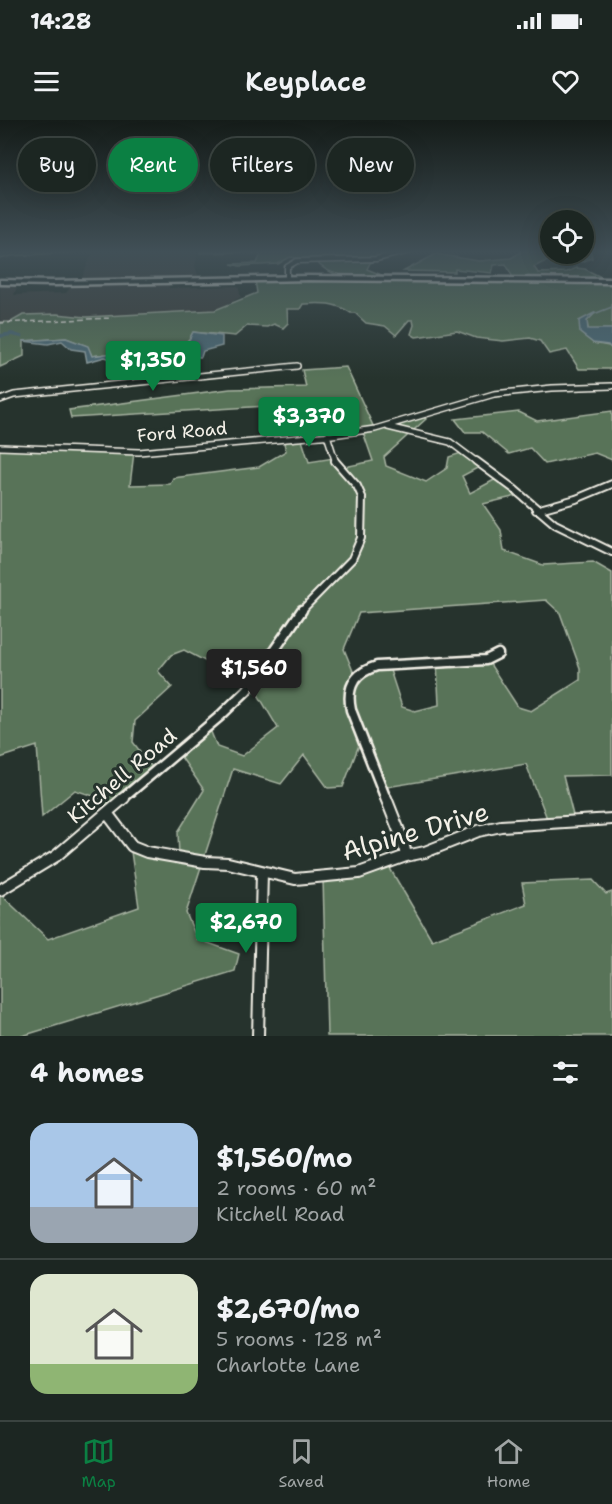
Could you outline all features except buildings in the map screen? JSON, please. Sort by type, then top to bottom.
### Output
[{"type":"street","points":[[0,400],[14,395],[297,366]]},
{"type":"street","name":"Ford Road","points":[[0,447],[139,452],[327,435],[382,427],[494,394],[545,388],[612,386]]},
{"type":"street","points":[[382,427],[405,430],[450,442],[514,489],[555,524],[612,552]]},
{"type":"street","name":"Kitchell Road","points":[[0,890],[56,856],[219,717],[247,690],[297,615],[352,559],[361,538],[362,497],[357,486],[336,463],[327,435]]},
{"type":"street","points":[[536,510],[576,499],[612,484]]},
{"type":"street","points":[[406,856],[403,841],[351,710],[348,691],[352,680],[363,670],[377,666],[486,660],[498,654]]},
{"type":"street","name":"Alpine Drive","points":[[107,813],[132,846],[147,852],[205,862],[228,863],[295,879],[359,873],[424,852],[478,831],[501,826],[612,819]]},
{"type":"street","points":[[258,1036],[262,872]]},
{"type":"shaded area","points":[[0,294],[240,294],[241,297],[215,310],[86,317],[57,314],[23,315],[11,322],[0,322]]},
{"type":"green space","points":[[255,294],[612,294],[612,329],[588,330],[587,321],[594,314],[579,321],[593,343],[609,346],[612,349],[612,369],[579,369],[567,350],[549,354],[540,341],[530,338],[503,341],[476,338],[457,331],[416,337],[411,334],[413,320],[409,320],[396,335],[385,326],[366,323],[355,313],[345,309],[316,303],[303,304],[300,309],[287,309],[288,323],[283,328],[274,324],[267,327],[247,326],[235,336],[193,332],[186,343],[181,346],[165,350],[152,348],[140,357],[150,363],[131,362],[114,353],[92,356],[87,346],[66,338],[24,341],[24,356],[0,367],[0,322],[11,322],[23,315],[57,314],[86,317],[215,310]]},
{"type":"green space","points":[[346,367],[375,430],[422,415],[426,419],[384,457],[386,466],[426,482],[447,468],[449,457],[464,452],[481,466],[462,476],[470,493],[498,478],[521,495],[483,504],[501,530],[504,551],[543,565],[593,562],[612,573],[612,775],[563,776],[574,819],[548,821],[526,764],[381,788],[362,737],[343,787],[328,788],[304,755],[281,784],[233,769],[186,913],[197,939],[239,954],[235,971],[22,1036],[0,1036],[0,894],[48,939],[139,907],[130,845],[179,856],[178,832],[204,790],[179,754],[209,727],[217,747],[242,756],[278,728],[253,686],[184,650],[171,655],[158,671],[172,687],[135,721],[133,742],[157,774],[106,818],[103,799],[75,790],[42,817],[37,746],[0,758],[0,448],[134,452],[130,485],[170,484],[173,478],[259,467],[286,451],[283,439],[301,437],[309,462],[334,458],[340,468],[373,461],[363,432],[321,436],[312,405],[71,418],[69,410],[230,389],[306,387],[302,370]],"holes":[[[546,600],[560,613],[580,668],[580,680],[531,711],[518,707],[488,661],[437,663],[439,705],[415,711],[402,707],[388,664],[355,676],[344,649],[359,613]]]},
{"type":"green space","points":[[612,411],[612,460],[595,453],[545,464],[530,448],[509,454],[482,432],[465,432],[455,419],[519,412],[537,421]]},
{"type":"green space","points":[[388,865],[432,940],[526,904],[522,883],[593,880],[606,894],[612,892],[612,1036],[327,1036],[323,878]]},
{"type":"water","points":[[596,312],[587,321],[588,329],[612,329],[612,349],[608,345],[593,343],[580,333],[579,321]]},
{"type":"water","points":[[193,332],[222,336],[222,346],[203,351],[201,357],[162,357],[159,364],[133,366],[105,357],[87,362],[85,351],[71,349],[62,341],[48,344],[23,341],[66,338],[88,346],[92,356],[114,353],[130,362],[149,363],[140,357],[152,348],[170,351],[188,342]]},
{"type":"waterway","points":[[594,314],[612,307]]},
{"type":"waterway","points":[[0,336],[12,334],[21,336]]},
{"type":"railway","points":[[0,323],[112,318]]}]
